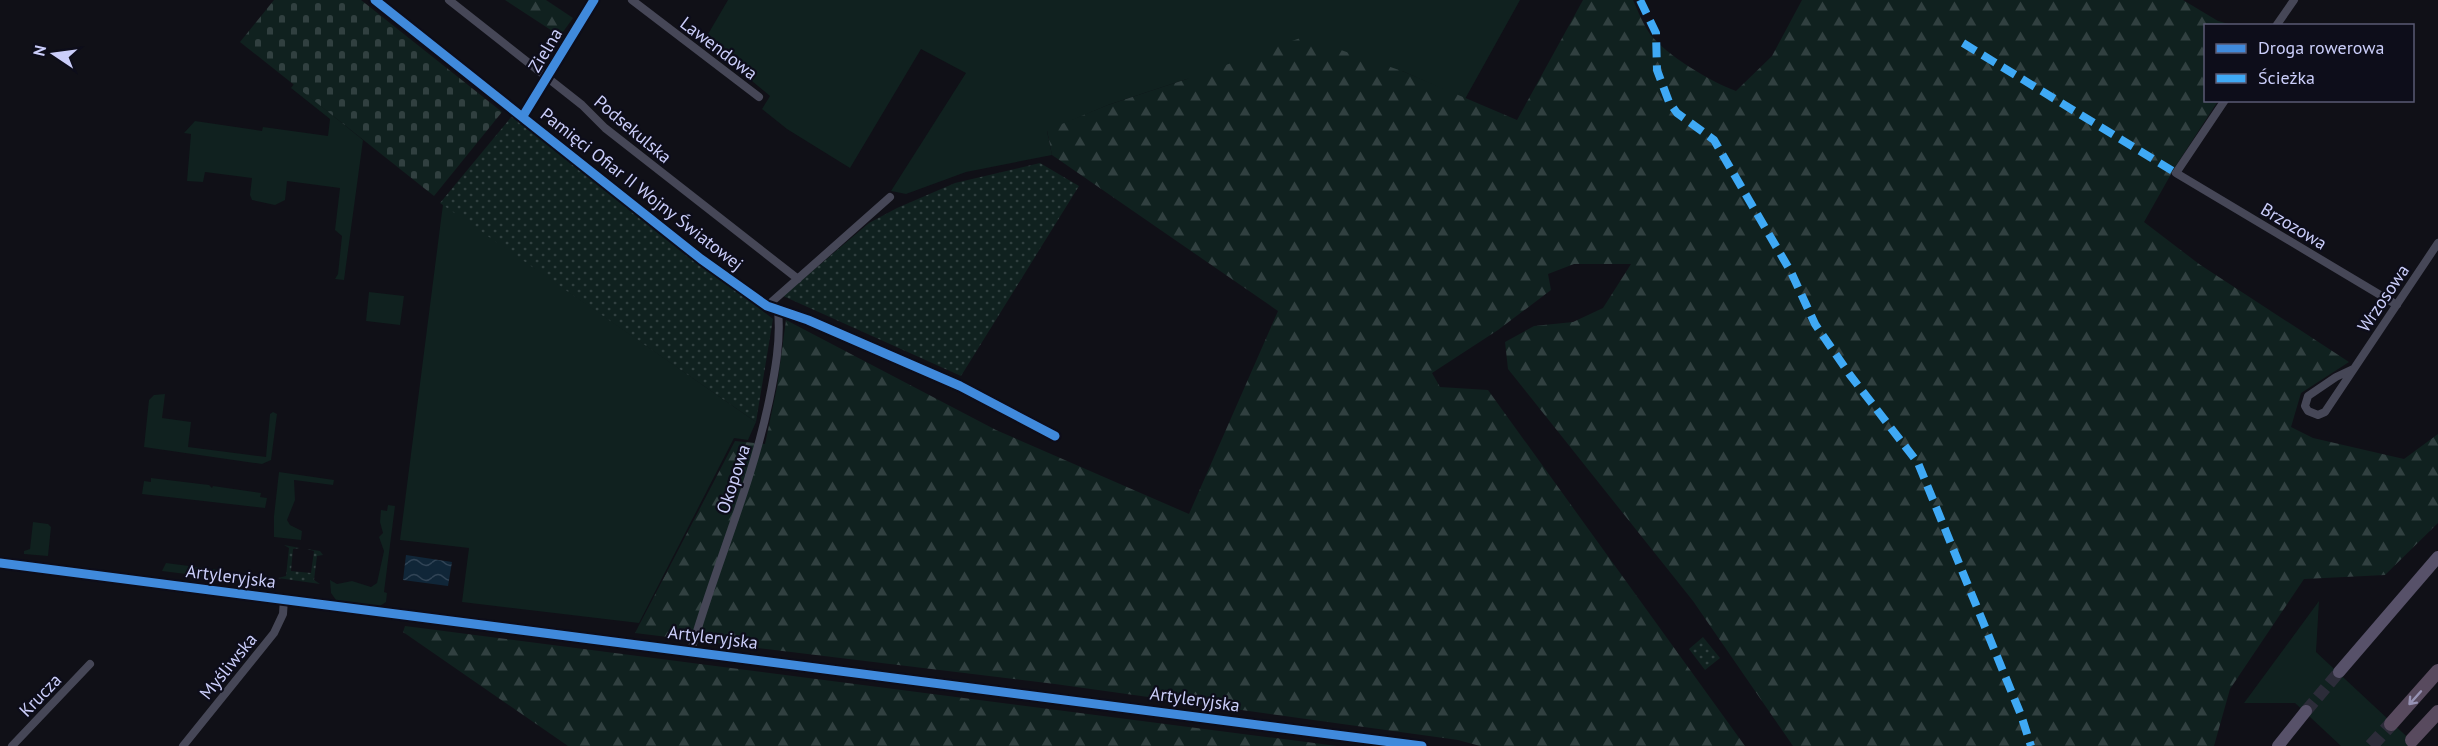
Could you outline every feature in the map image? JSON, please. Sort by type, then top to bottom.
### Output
[{"type":"highway","points":[[2391,724],[2438,671]]},
{"type":"highway","points":[[2412,740],[2438,712]]},
{"type":"main road","points":[[2339,672],[2438,556]]},
{"type":"main road","points":[[2278,746],[2306,711]]},
{"type":"street","name":"Pamięci Ofiar II Wojny Światowej","points":[[375,0],[701,259],[767,306],[808,320],[960,386],[1055,436]]},
{"type":"street","name":"Podsekulska","points":[[449,0],[691,196],[798,279]]},
{"type":"street","name":"Zielna","points":[[523,116],[548,79],[594,0]]},
{"type":"street","name":"Lawendowa","points":[[632,0],[759,97]]},
{"type":"street","points":[[2277,24],[2294,0]]},
{"type":"street","name":"Brzozowa","points":[[2224,102],[2176,173],[2397,305]]},
{"type":"street","points":[[767,306],[890,197]]},
{"type":"street","name":"Wrzosowa","points":[[2353,369],[2336,377],[2308,396],[2305,406],[2308,411],[2318,415],[2325,412],[2438,243]]},
{"type":"street","name":"Okopowa","points":[[691,651],[758,453],[773,384],[780,327],[778,310]]},
{"type":"street","name":"Artyleryjska","points":[[0,563],[1422,746]]},
{"type":"street","name":"Myśliwska","points":[[183,746],[274,633],[283,614],[284,599]]},
{"type":"street","name":"Krucza","points":[[12,746],[90,664]]},
{"type":"green space","points":[[274,0],[361,0],[502,112],[434,196],[240,42]]},
{"type":"green space","points":[[505,0],[546,0],[573,18],[560,36]]},
{"type":"green space","points":[[728,0],[1520,0],[1465,99],[1402,71],[1187,79],[1108,105],[1047,131],[1052,155],[966,172],[906,194],[891,191],[966,73],[921,49],[850,168],[787,129],[762,109],[770,96],[704,41]]},
{"type":"green space","points":[[1583,0],[1633,0],[1643,22],[1657,42],[1702,75],[1736,91],[1772,56],[1802,0],[2183,0],[2218,21],[2228,24],[2204,24],[2204,102],[2217,102],[2175,167],[2144,222],[2199,264],[2349,362],[2301,393],[2291,427],[2313,438],[2404,459],[2438,434],[2438,523],[2385,575],[2304,579],[2230,689],[2214,746],[1793,746],[1693,601],[1508,369],[1505,342],[1534,326],[1573,322],[1603,308],[1631,264],[1574,264],[1548,274],[1551,290],[1498,330],[1432,373],[1440,387],[1488,390],[1745,746],[1480,746],[1458,740],[1055,684],[635,633],[735,441],[765,444],[777,387],[786,320],[996,430],[1189,514],[1278,311],[1052,155],[1047,130],[1108,105],[1303,37],[1402,71],[1517,120]]},
{"type":"green space","points":[[294,84],[363,140],[344,280],[335,279],[338,274],[342,236],[335,230],[340,188],[287,181],[285,200],[275,205],[252,200],[250,195],[252,178],[205,172],[203,182],[187,181],[191,134],[184,133],[195,121],[262,131],[263,127],[328,136],[330,119],[291,88]]},
{"type":"green space","points":[[512,116],[773,319],[756,422],[440,203]]},
{"type":"green space","points":[[1040,163],[1079,186],[961,376],[783,296],[869,223],[897,208],[955,183]]},
{"type":"green space","points":[[443,204],[756,422],[748,440],[734,438],[639,623],[462,602],[469,548],[400,540]]},
{"type":"green space","points":[[369,292],[404,296],[400,325],[366,321]]},
{"type":"green space","points":[[165,394],[162,418],[191,422],[188,447],[266,457],[270,414],[273,412],[277,414],[271,460],[262,464],[144,447],[149,400],[154,395]]},
{"type":"green space","points":[[279,472],[334,480],[333,485],[294,480],[295,500],[287,520],[290,525],[302,531],[301,540],[274,537]]},
{"type":"green space","points":[[151,478],[261,493],[260,497],[267,498],[265,508],[142,494],[144,481],[151,482]]},
{"type":"green space","points":[[388,505],[395,506],[384,592],[387,593],[386,602],[380,606],[336,600],[331,593],[330,580],[337,584],[352,581],[371,587],[377,583],[384,551],[379,537],[383,533],[380,522],[381,510],[387,511]]},
{"type":"green space","points":[[33,522],[48,524],[51,527],[48,556],[24,554],[24,551],[30,549]]},
{"type":"green space","points":[[284,545],[300,548],[293,549],[291,571],[311,573],[314,551],[307,549],[320,551],[323,555],[317,556],[314,580],[320,584],[278,578],[286,576],[289,548]]},
{"type":"green space","points":[[166,563],[220,570],[210,577],[162,571]]},
{"type":"green space","points":[[2319,601],[2316,652],[2417,746],[2341,746],[2295,703],[2244,703]]},
{"type":"green space","points":[[405,626],[1337,746],[568,746],[403,632]]},
{"type":"green space","points":[[1703,637],[1720,658],[1705,670],[1689,649]]},
{"type":"water","points":[[406,555],[452,562],[448,586],[403,580]]},
{"type":"tunnel","points":[[2306,711],[2339,672]]},
{"type":"tunnel","points":[[2371,746],[2391,724]]},
{"type":"marked path","points":[[1640,0],[1656,33],[1657,70],[1669,102],[1677,113],[1714,140],[1791,272],[1815,324],[1850,375],[1918,463],[2021,715],[2031,746]]},
{"type":"marked path","points":[[1963,43],[2176,173]]},
{"type":"cycle path","points":[[375,0],[701,259],[767,306],[808,320],[960,386],[1055,436]]},
{"type":"cycle path","points":[[523,116],[594,0]]},
{"type":"cycle path","points":[[0,563],[1422,746]]}]
